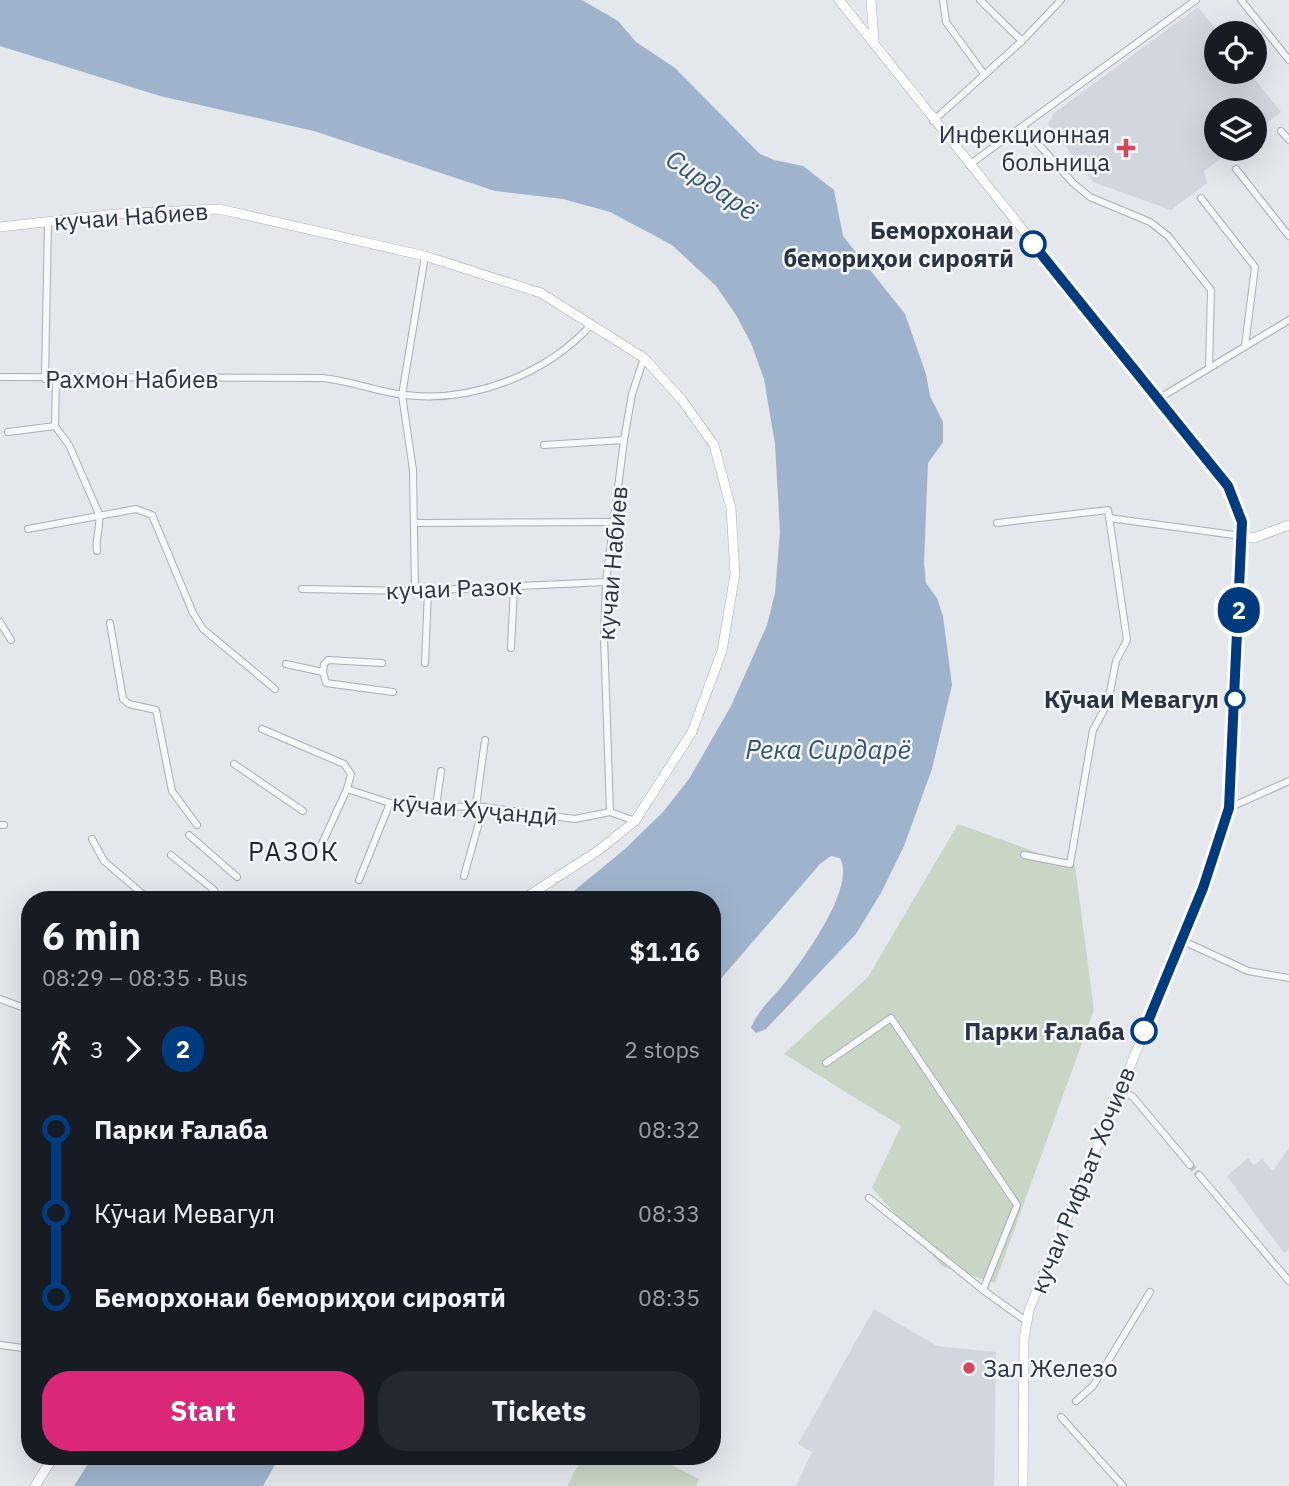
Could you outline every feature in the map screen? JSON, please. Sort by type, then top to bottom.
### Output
[{"type":"main road","name":"кучаи Рифъат Хочиев","points":[[839,0],[933,121],[1228,486],[1238,504],[1242,536],[1229,808],[1219,846],[1026,1321],[1023,1486]]},
{"type":"main road","points":[[871,0],[874,42]]},
{"type":"main road","name":"кучаи Набиев","points":[[0,227],[116,214],[219,209],[425,256],[541,293],[644,358],[682,400],[714,445],[731,508],[735,574],[722,651],[692,732],[635,821],[599,850],[536,891]]},
{"type":"main road","points":[[1242,536],[1254,538],[1289,525]]},
{"type":"main road","points":[[35,1486],[48,1465]]},
{"type":"street","points":[[943,0],[946,22],[984,74]]},
{"type":"street","points":[[980,0],[1022,41]]},
{"type":"street","points":[[969,165],[1024,128],[1196,0]]},
{"type":"street","points":[[1241,0],[1289,60]]},
{"type":"street","points":[[933,121],[1022,41],[1060,1]]},
{"type":"street","points":[[1024,128],[1073,183],[1090,197],[1150,222],[1168,236],[1211,290],[1209,368]]},
{"type":"street","points":[[1281,131],[1289,140]]},
{"type":"street","points":[[1236,169],[1289,236]]},
{"type":"street","points":[[1200,198],[1255,267],[1245,346]]},
{"type":"street","points":[[45,379],[48,222]]},
{"type":"street","points":[[415,592],[413,470],[402,395],[425,256]]},
{"type":"street","points":[[1158,399],[1289,320]]},
{"type":"street","points":[[402,395],[428,397],[476,394],[527,372],[573,345],[590,325]]},
{"type":"street","name":"кучаи Набиев","points":[[610,812],[604,636],[606,582],[624,440],[632,394],[644,358]]},
{"type":"street","name":"Рахмон Набиев","points":[[0,377],[341,379],[402,395]]},
{"type":"street","points":[[57,379],[55,426],[69,445],[99,514],[101,523],[95,536],[97,551]]},
{"type":"street","points":[[8,432],[55,426]]},
{"type":"street","points":[[544,446],[624,440]]},
{"type":"street","points":[[998,523],[1108,510],[1126,640],[1116,662],[1108,703],[1093,730],[1070,864],[1024,855]]},
{"type":"street","points":[[28,529],[99,514],[146,511],[156,520],[193,614],[203,629],[275,689]]},
{"type":"street","points":[[1109,518],[1242,536]]},
{"type":"street","points":[[414,523],[613,522]]},
{"type":"street","name":"кучаи Разок","points":[[302,589],[415,592],[606,582]]},
{"type":"street","points":[[511,648],[514,587]]},
{"type":"street","points":[[425,663],[428,591]]},
{"type":"street","points":[[0,622],[11,640]]},
{"type":"street","points":[[110,623],[123,699],[128,704],[156,710],[172,791],[197,825]]},
{"type":"street","points":[[382,663],[328,660],[323,679],[326,683],[393,692]]},
{"type":"street","points":[[286,664],[323,672]]},
{"type":"street","points":[[262,729],[344,764],[351,774],[347,789],[320,848]]},
{"type":"street","points":[[464,876],[480,807],[485,740]]},
{"type":"street","points":[[234,764],[303,811]]},
{"type":"street","points":[[436,807],[441,771]]},
{"type":"street","points":[[1229,808],[1289,781]]},
{"type":"street","name":"кӯчаи Хуҷандӣ","points":[[347,789],[390,803],[480,807],[575,819],[610,812]]},
{"type":"street","points":[[359,880],[390,803]]},
{"type":"street","points":[[610,812],[635,821]]},
{"type":"street","points":[[189,835],[237,877]]},
{"type":"street","points":[[92,839],[104,861],[139,891]]},
{"type":"street","points":[[172,855],[214,890]]},
{"type":"street","points":[[1181,940],[1248,971],[1289,978]]},
{"type":"street","points":[[0,999],[21,1007]]},
{"type":"street","points":[[826,1063],[891,1018],[1017,1205],[983,1290]]},
{"type":"street","points":[[1119,1090],[1133,1097],[1190,1164]]},
{"type":"street","points":[[1199,1175],[1289,1281]]},
{"type":"street","points":[[869,1198],[983,1290],[1026,1321]]},
{"type":"street","points":[[1076,1401],[1093,1386],[1150,1292]]},
{"type":"street","points":[[0,1345],[21,1348]]},
{"type":"street","points":[[1061,1417],[1123,1486]]},
{"type":"shaded area","points":[[1198,7],[1209,21],[1204,21],[1204,84],[1259,84],[1281,112],[1267,123],[1267,98],[1204,98],[1204,161],[1217,161],[1204,171],[1207,183],[1171,210],[1093,182],[1048,124],[1054,113]]},
{"type":"shaded area","points":[[1289,1148],[1289,1249],[1284,1253],[1227,1176],[1248,1158],[1254,1165],[1262,1159],[1273,1171]]},
{"type":"shaded area","points":[[874,1309],[937,1346],[996,1352],[994,1486],[796,1486],[812,1452],[798,1444]]},
{"type":"green space","points":[[958,824],[1075,866],[1094,1010],[995,1283],[942,1266],[872,1188],[901,1126],[784,1054],[868,977]]},
{"type":"green space","points":[[578,1465],[672,1465],[699,1479],[696,1486],[567,1486]]},
{"type":"water","name":"Река Сирдарё","points":[[0,0],[582,0],[618,21],[636,42],[675,68],[760,154],[803,166],[834,190],[843,236],[905,314],[926,374],[930,396],[943,422],[943,442],[928,463],[924,563],[926,583],[937,598],[943,616],[952,685],[932,769],[904,846],[881,893],[856,934],[766,1029],[756,1033],[751,1028],[763,1008],[805,955],[826,921],[841,886],[843,871],[840,858],[831,856],[820,864],[721,979],[721,891],[574,891],[625,849],[663,812],[689,779],[731,706],[767,625],[775,593],[780,532],[775,444],[764,379],[751,343],[716,286],[672,245],[610,212],[563,199],[495,191],[314,131],[160,96],[0,46]]},
{"type":"water","points":[[87,1465],[275,1465],[263,1486],[74,1486]]},
{"type":"tunnel","points":[[1190,1165],[1199,1175]]},
{"type":"bus line","name":"2","points":[[1033,244],[1228,486],[1238,504],[1242,522],[1229,808],[1219,846],[1203,888],[1144,1031]]},
{"type":"place","name":"Инфекционная больница","points":[[1126,148]]},
{"type":"place","name":"Беморхонаи бемориҳои сироятӣ","points":[[1033,244]]},
{"type":"place","name":"Кӯчаи Мевагул","points":[[1235,699]]},
{"type":"place","name":"Парки Ғалаба","points":[[1144,1031]]},
{"type":"place","name":"Зал Железо","points":[[969,1368]]},
{"type":"district","name":"РАЗОК","points":[[294,851]]},
{"type":"water label","name":"Сирдарё","points":[[712,184]]}]
